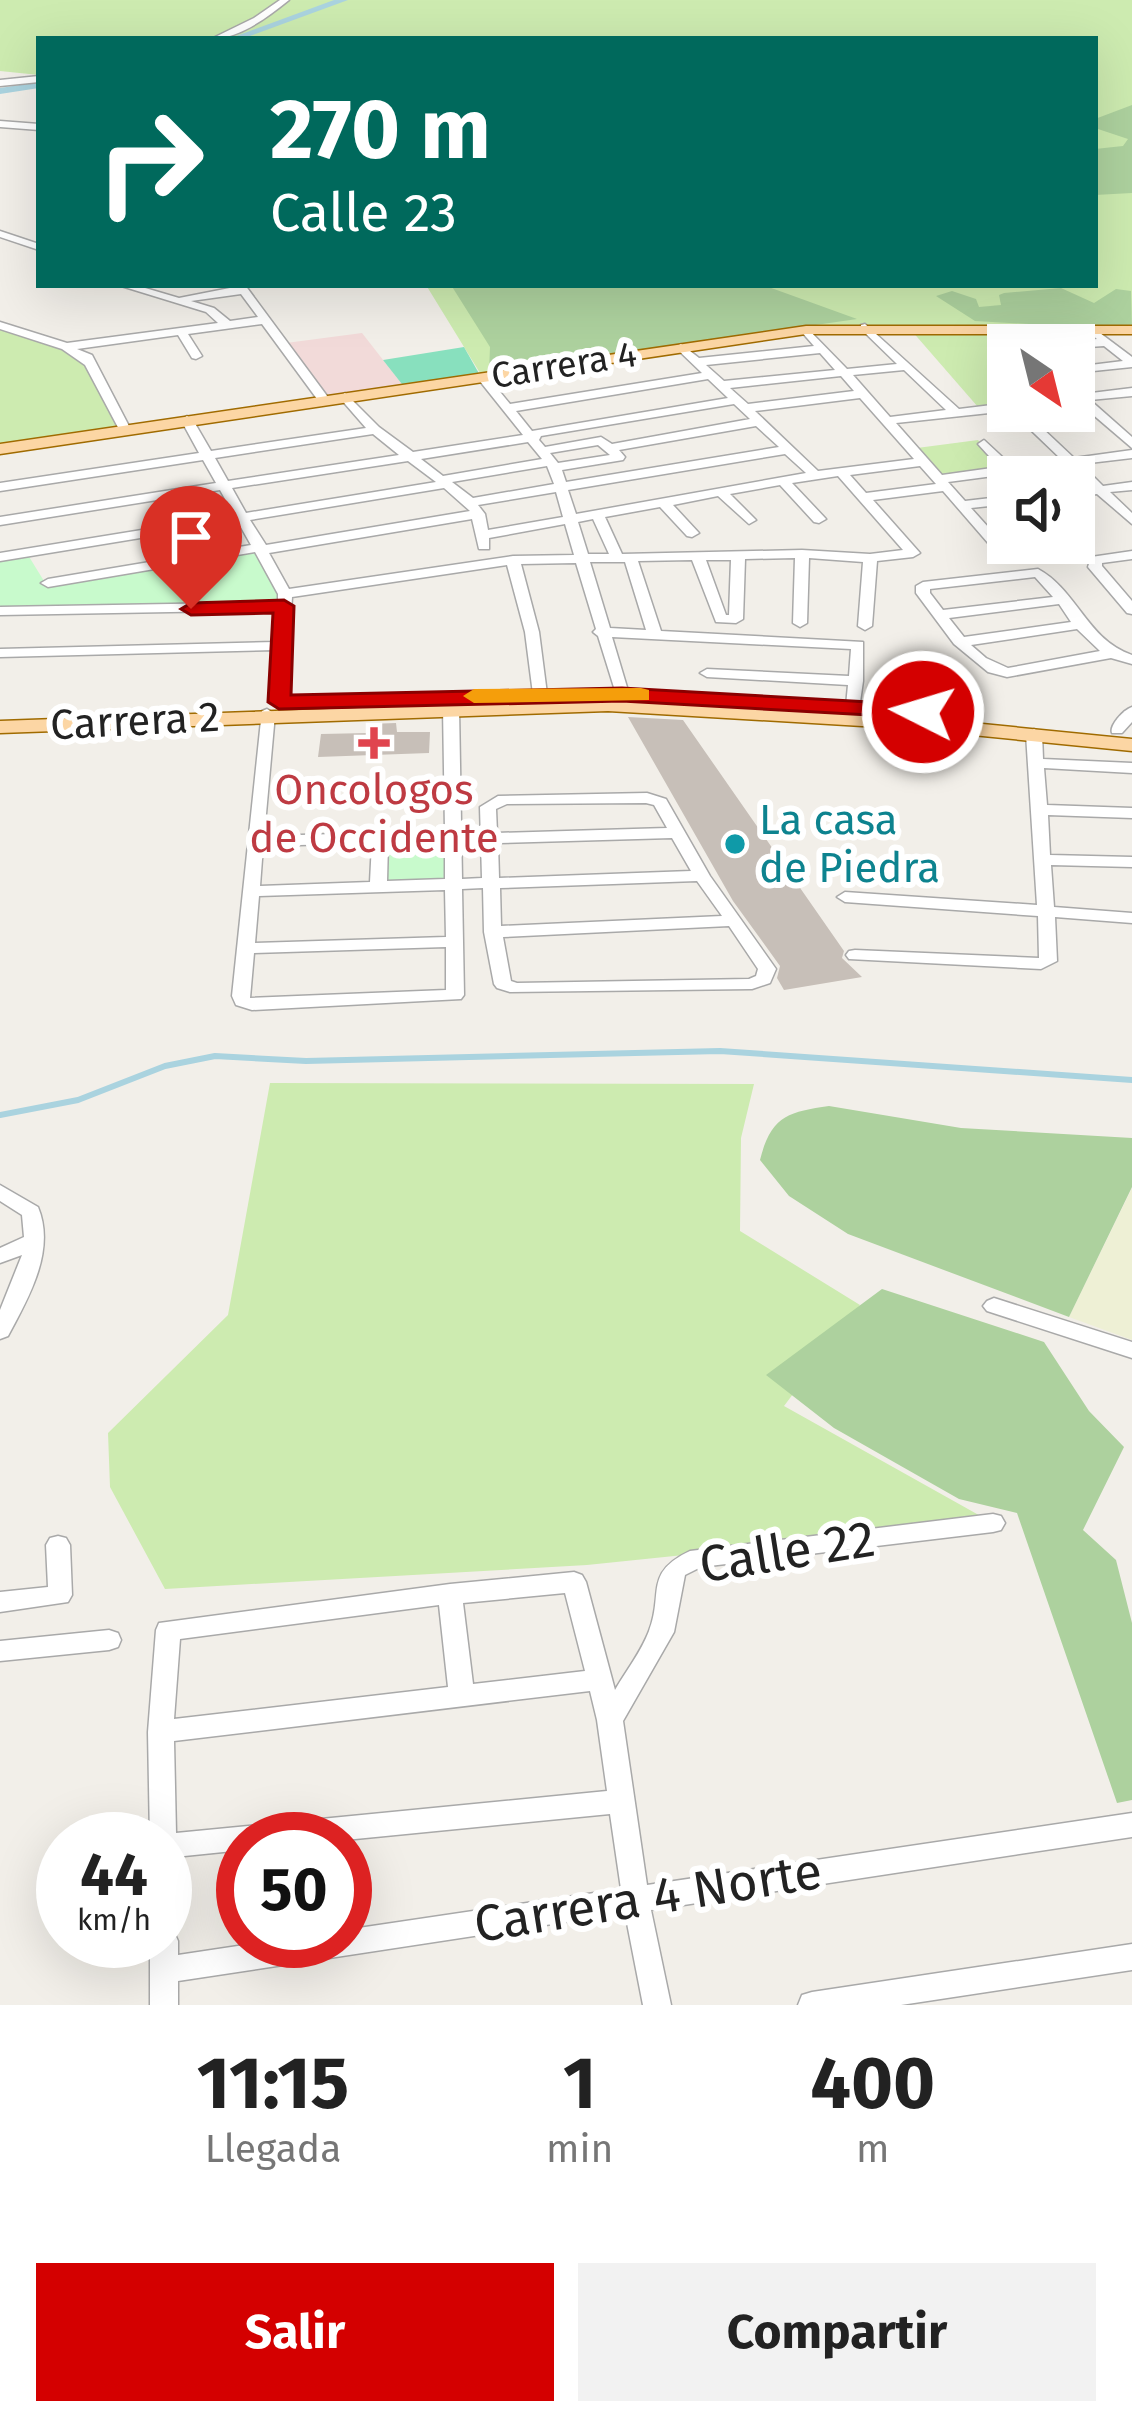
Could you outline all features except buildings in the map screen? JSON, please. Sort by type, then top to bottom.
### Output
[{"type":"main road","name":"Carrera 4","points":[[0,449],[806,330],[987,328]]},
{"type":"main road","name":"Carrera 4","points":[[1095,330],[1132,330]]},
{"type":"main road","name":"Carrera 2","points":[[0,727],[273,708],[622,694],[854,706],[1129,734]]},
{"type":"main road","name":"Carrera 2","points":[[0,710],[642,706],[1034,734],[1129,734]]},
{"type":"street","points":[[222,36],[285,0]]},
{"type":"street","points":[[0,83],[36,79]]},
{"type":"street","points":[[0,124],[36,127]]},
{"type":"street","points":[[0,233],[36,246]]},
{"type":"street","points":[[131,288],[210,310],[227,325]]},
{"type":"street","points":[[172,302],[237,288]]},
{"type":"street","points":[[243,288],[324,400]]},
{"type":"street","points":[[172,302],[196,356]]},
{"type":"street","points":[[66,347],[264,320]]},
{"type":"street","points":[[0,325],[66,347],[90,363]]},
{"type":"street","points":[[866,327],[952,413]]},
{"type":"street","points":[[806,330],[987,533]]},
{"type":"street","points":[[1095,333],[1132,364]]},
{"type":"street","points":[[1095,343],[1106,342]]},
{"type":"street","points":[[81,345],[124,430]]},
{"type":"street","points":[[681,347],[815,475]]},
{"type":"street","points":[[697,362],[822,349]]},
{"type":"street","points":[[509,408],[717,380],[902,364]]},
{"type":"street","points":[[1095,368],[1132,364]]},
{"type":"street","points":[[483,378],[551,459],[573,519],[600,632],[622,694]]},
{"type":"street","points":[[1095,395],[1132,392]]},
{"type":"street","points":[[0,521],[743,404],[862,394]]},
{"type":"street","points":[[345,397],[375,430],[474,508],[484,536],[484,563]]},
{"type":"street","points":[[885,421],[987,409]]},
{"type":"street","points":[[1095,412],[1132,444]]},
{"type":"street","points":[[187,420],[261,549],[284,600],[250,891],[242,996],[252,1004],[455,994],[451,708]]},
{"type":"street","points":[[0,557],[444,482],[551,459],[619,457],[612,450],[764,424]]},
{"type":"street","points":[[1113,427],[1132,424]]},
{"type":"street","points":[[0,487],[375,430]]},
{"type":"street","points":[[1039,432],[1065,456]]},
{"type":"street","points":[[984,444],[996,456]]},
{"type":"street","points":[[48,583],[261,549],[561,487],[790,449]]},
{"type":"street","points":[[1095,460],[1132,454]]},
{"type":"street","points":[[484,536],[815,475],[924,462]]},
{"type":"street","points":[[0,611],[284,600],[513,560],[802,554],[870,558],[914,553],[841,472]]},
{"type":"street","points":[[863,497],[987,474]]},
{"type":"street","points":[[783,481],[819,519]]},
{"type":"street","points":[[1095,485],[1132,520]]},
{"type":"street","points":[[1095,491],[1132,486]]},
{"type":"street","points":[[721,492],[749,520]]},
{"type":"street","points":[[664,503],[692,533]]},
{"type":"street","points":[[963,506],[987,503]]},
{"type":"street","points":[[598,514],[624,559],[655,635]]},
{"type":"street","points":[[800,623],[802,554]]},
{"type":"street","points":[[698,558],[721,620],[736,619],[738,555]]},
{"type":"street","points":[[1129,602],[1101,576],[1096,560],[1132,555]]},
{"type":"street","points":[[865,626],[870,558]]},
{"type":"street","points":[[513,560],[532,632],[540,694]]},
{"type":"street","points":[[1108,654],[1078,626],[1038,573],[923,586],[922,593],[977,661],[1007,673],[1108,654],[1132,660]]},
{"type":"street","points":[[941,615],[1060,600]]},
{"type":"street","points":[[962,642],[1078,626]]},
{"type":"street","points":[[600,632],[858,644],[854,706]]},
{"type":"street","points":[[0,653],[280,646]]},
{"type":"street","points":[[707,674],[856,681]]},
{"type":"street","points":[[855,955],[1048,961],[1034,734]]},
{"type":"street","points":[[1036,763],[1132,768]]},
{"type":"street","points":[[504,799],[655,800],[679,833],[702,876],[767,969],[764,979],[752,985],[516,988],[503,984],[493,932],[488,807],[504,799]]},
{"type":"street","points":[[1040,810],[1132,813]]},
{"type":"street","points":[[490,838],[679,833]]},
{"type":"street","points":[[255,841],[453,836]]},
{"type":"street","points":[[378,887],[380,838]]},
{"type":"street","points":[[1044,860],[1132,862]]},
{"type":"street","points":[[250,891],[702,876]]},
{"type":"street","points":[[845,897],[1132,918]]},
{"type":"street","points":[[493,932],[734,921]]},
{"type":"street","points":[[246,947],[454,941]]},
{"type":"street","points":[[0,1192],[31,1212],[37,1239],[0,1331]]},
{"type":"street","points":[[0,1256],[37,1239]]},
{"type":"street","points":[[994,1306],[1132,1350]]},
{"type":"street","name":"Calle 22","points":[[610,1720],[662,1631],[670,1581],[685,1563],[993,1523]]},
{"type":"street","points":[[0,1601],[60,1594],[58,1544]]},
{"type":"street","points":[[163,1812],[161,1732],[168,1630],[574,1582],[610,1720],[636,1902],[657,2005]]},
{"type":"street","points":[[450,1594],[462,1698]]},
{"type":"street","points":[[0,1651],[109,1640]]},
{"type":"street","points":[[161,1732],[598,1680]]},
{"type":"street","points":[[192,1840],[622,1801]]},
{"type":"street","name":"Carrera 4 Norte","points":[[192,1953],[636,1902],[1132,1825]]},
{"type":"street","points":[[812,2005],[1132,1957]]},
{"type":"street","points":[[164,1968],[164,2005]]},
{"type":"shaded area","points":[[362,333],[405,388],[331,399],[286,343]]},
{"type":"green space","points":[[0,0],[1132,0],[1132,330],[1095,330],[1095,324],[865,327],[480,373],[428,288],[1098,288],[1098,36],[36,36],[36,75],[0,71]]},
{"type":"green space","points":[[1132,105],[1132,193],[1098,195],[1098,149],[1123,146],[1128,139],[1098,129],[1098,118]]},
{"type":"green space","points":[[453,288],[771,288],[857,319],[489,372],[490,347]]},
{"type":"green space","points":[[1061,288],[1094,303],[1116,289],[1131,291],[1132,330],[1095,328],[1095,324],[975,321],[936,296],[952,291],[976,299],[979,307],[1001,305],[999,295]]},
{"type":"green space","points":[[0,325],[66,347],[90,363],[125,430],[0,449]]},
{"type":"green space","points":[[911,330],[987,331],[987,406],[978,407]]},
{"type":"green space","points":[[464,347],[481,377],[405,388],[383,360]]},
{"type":"green space","points":[[978,440],[992,456],[987,456],[987,472],[943,477],[917,448]]},
{"type":"green space","points":[[257,552],[277,586],[278,602],[0,608],[0,559],[28,555],[47,586]]},
{"type":"green space","points":[[447,840],[444,881],[378,884],[380,841]]},
{"type":"green space","points":[[270,1083],[754,1084],[741,1138],[740,1231],[860,1305],[784,1406],[993,1523],[587,1565],[165,1589],[110,1487],[108,1433],[228,1315]]},
{"type":"green space","points":[[829,1106],[961,1128],[1132,1138],[1132,1187],[1069,1317],[848,1234],[789,1196],[760,1160],[764,1145],[783,1119]]},
{"type":"green space","points":[[1132,1188],[1132,1340],[1069,1317]]},
{"type":"green space","points":[[882,1289],[1044,1342],[1089,1411],[1124,1447],[1083,1530],[1116,1560],[1132,1623],[1132,1800],[1117,1803],[1017,1513],[959,1499],[834,1428],[766,1375]]},
{"type":"waterway","points":[[241,36],[343,0]]},
{"type":"waterway","points":[[0,91],[36,85]]},
{"type":"waterway","points":[[0,1115],[78,1100],[165,1066],[215,1056],[306,1061],[720,1051],[1132,1080]]},
{"type":"slow traffic","points":[[474,696],[641,695]]},
{"type":"place","name":"Oncologos de Occidente","points":[[374,743]]},
{"type":"place","name":"La casa de Piedra","points":[[735,844]]},
{"type":"route","points":[[191,609],[284,606],[279,702],[622,694],[923,712]]}]
